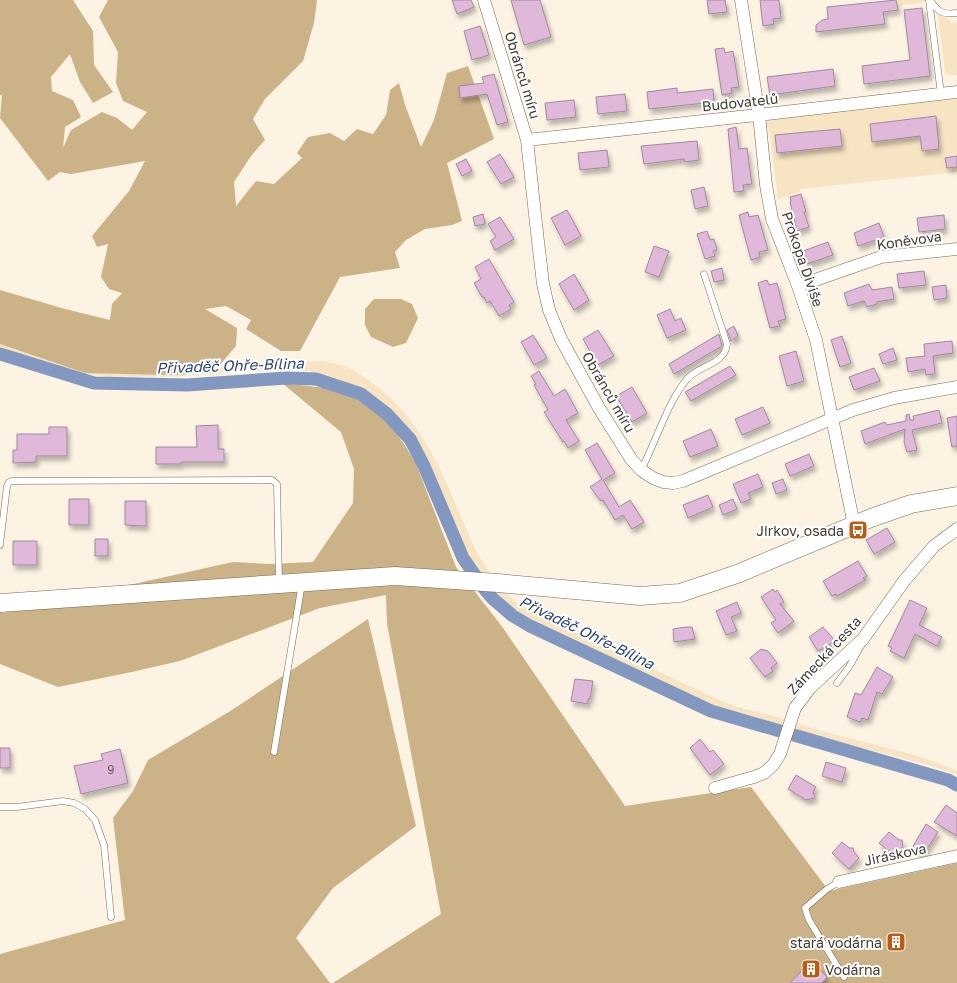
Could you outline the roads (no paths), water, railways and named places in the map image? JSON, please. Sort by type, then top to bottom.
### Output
[{"type":"street","name":"Obránců míru","points":[[484,0],[527,140],[536,224],[549,310],[565,347],[599,408],[631,459],[641,470],[653,478],[663,482],[683,481],[853,410],[894,398],[957,387]]},
{"type":"street","name":"Prokopa Diviše","points":[[740,0],[759,115],[766,185],[772,219],[798,286],[816,340],[831,419],[854,525]]},
{"type":"street","name":"Budovatelů","points":[[527,140],[957,92]]},
{"type":"street","name":"Koněvova","points":[[798,286],[881,257],[957,249]]},
{"type":"street","points":[[0,603],[395,576],[498,583],[640,596],[680,593],[737,574],[854,525],[911,504],[957,496]]},
{"type":"street","name":"Zámecká cesta","points":[[715,788],[754,777],[764,773],[772,766],[780,754],[795,708],[810,688],[863,639],[904,580],[934,546],[957,529]]},
{"type":"street","name":"Jiráskova","points":[[839,882],[957,856]]},
{"type":"lane","points":[[929,0],[940,12],[946,14],[957,13]]},
{"type":"lane","points":[[929,0],[941,94]]},
{"type":"lane","points":[[641,470],[677,393],[689,377],[719,360],[727,351],[727,344],[704,274]]},
{"type":"lane","points":[[0,545],[7,486],[9,482],[12,481],[272,480],[277,484],[279,584]]},
{"type":"lane","points":[[274,752],[302,582]]},
{"type":"lane","points":[[837,683],[861,647],[863,639]]},
{"type":"lane","points":[[0,807],[17,807],[63,801],[74,803],[85,809],[95,820],[104,845],[111,917]]},
{"type":"lane","points":[[839,882],[827,889],[805,908],[809,920],[844,977]]},
{"type":"waterway","name":"Přivaděč Ohře-Bílina","points":[[0,354],[94,383],[187,385],[287,378],[316,379],[361,394],[387,414],[410,439],[424,466],[463,558],[492,598],[513,616],[530,626],[711,711],[948,780],[957,785]]},
{"type":"place","name":"Jirkov, osada","points":[[858,530]]},
{"type":"place","name":"stará vodárna","points":[[896,942]]},
{"type":"place","name":"Vodárna","points":[[811,969]]}]
